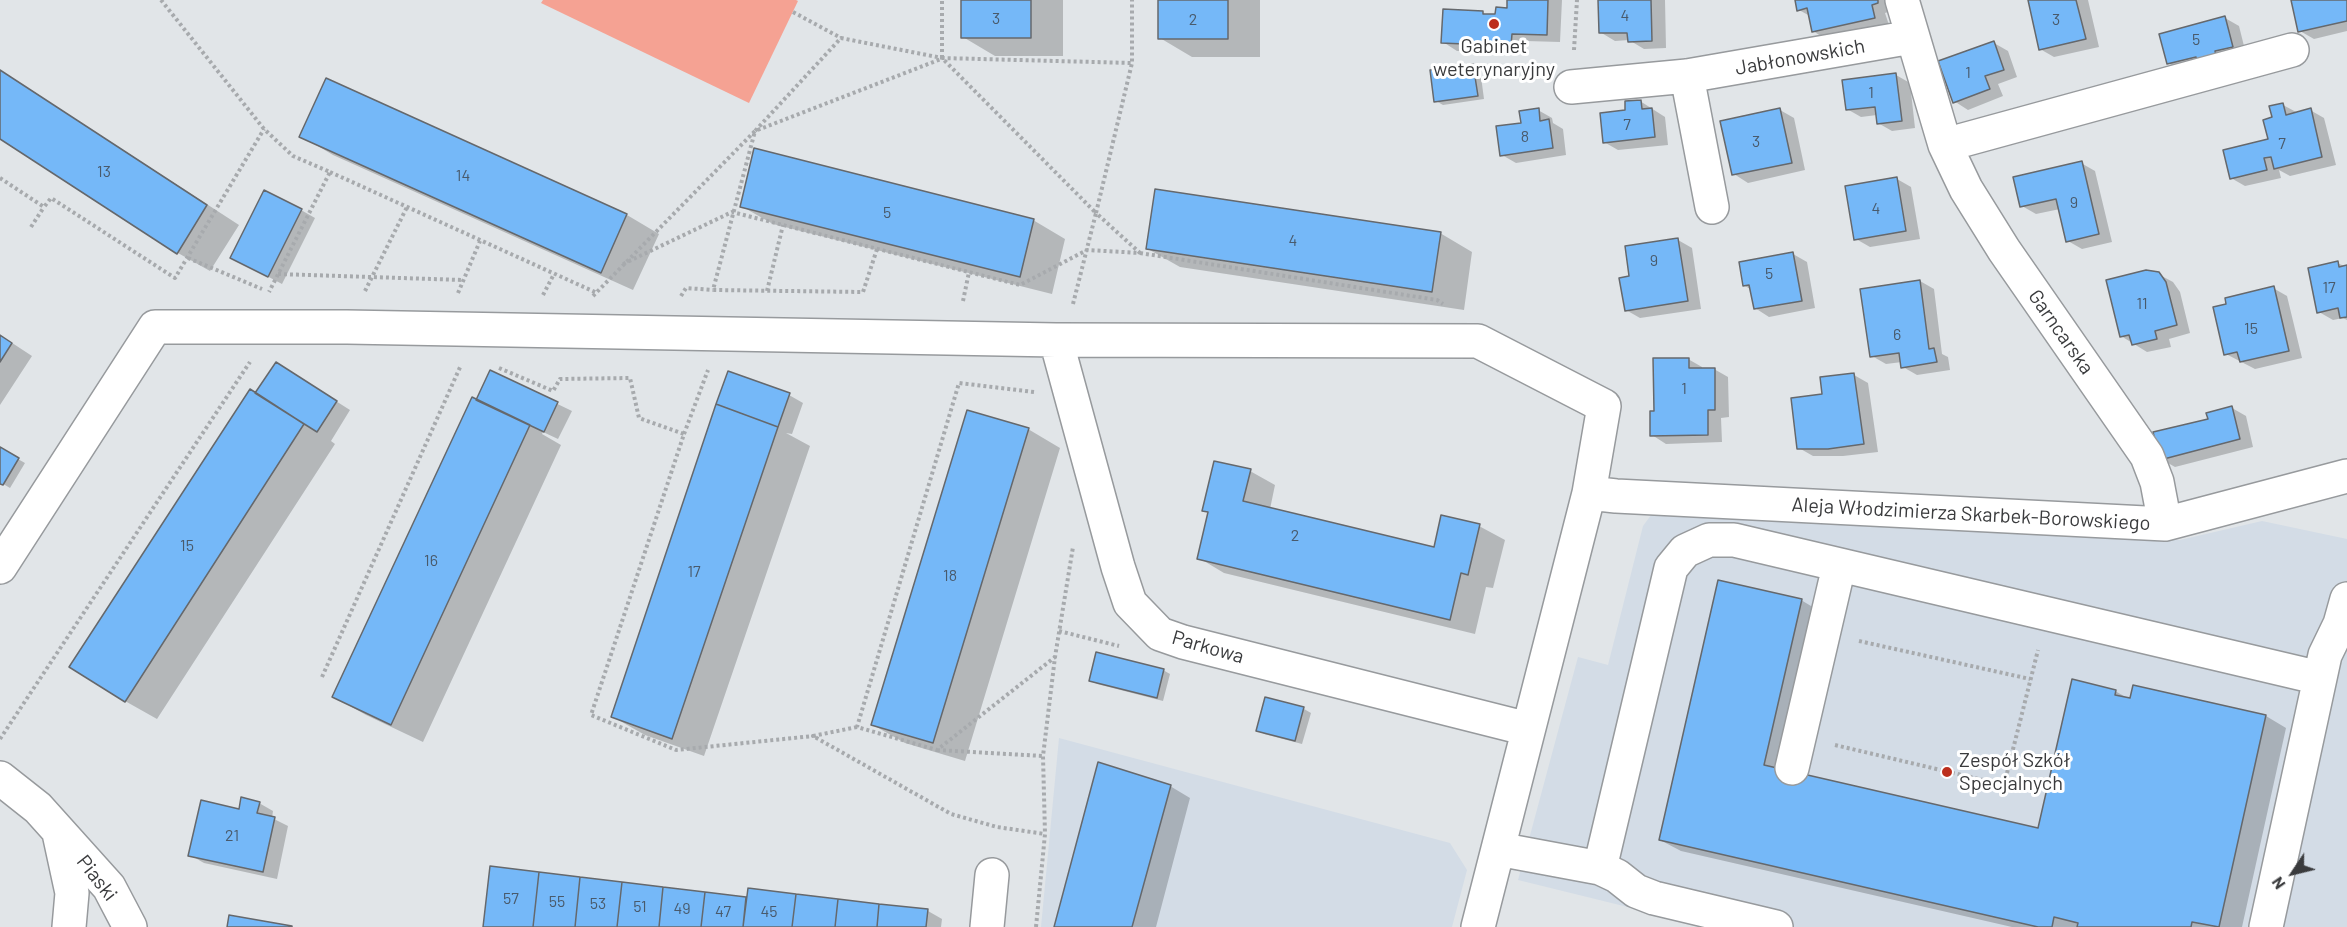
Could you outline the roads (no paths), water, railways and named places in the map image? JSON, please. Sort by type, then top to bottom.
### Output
[{"type":"street","name":"Garncarska","points":[[1902,0],[1945,145],[1966,189],[2004,250],[2147,456],[2157,482],[2164,524]]},
{"type":"street","name":"Jabłonowskich","points":[[1571,87],[1687,76],[1912,37]]},
{"type":"street","points":[[1945,145],[2292,50]]},
{"type":"street","points":[[1687,76],[1712,207]]},
{"type":"street","points":[[0,567],[155,327],[347,327],[1056,340],[1478,341],[1604,406],[1589,493],[1498,849],[1481,926]]},
{"type":"street","name":"Parkowa","points":[[1056,340],[1118,567],[1130,603],[1160,634],[1183,642],[1528,729]]},
{"type":"street","name":"Aleja Włodzimierza Skarbek-Borowskiego","points":[[1589,493],[2164,524],[2347,476]]},
{"type":"street","points":[[1600,868],[1671,568],[1677,558],[1696,544],[1720,538],[2320,678]]},
{"type":"street","points":[[1792,768],[1839,566]]},
{"type":"street","points":[[2266,927],[2325,655],[2340,624],[2347,599]]},
{"type":"street","name":"Piaski","points":[[0,778],[38,808],[109,888],[130,927]]},
{"type":"street","name":"Piaski","points":[[59,831],[72,893],[69,927]]},
{"type":"street","points":[[1498,849],[1600,868],[1617,876],[1636,891],[1654,898],[1776,927]]},
{"type":"street","points":[[987,927],[992,875]]},
{"type":"place","name":"Gabinet weterynaryjny","points":[[1494,24]]},
{"type":"place","name":"Zespół Szkół Specjalnych","points":[[1947,772]]}]
